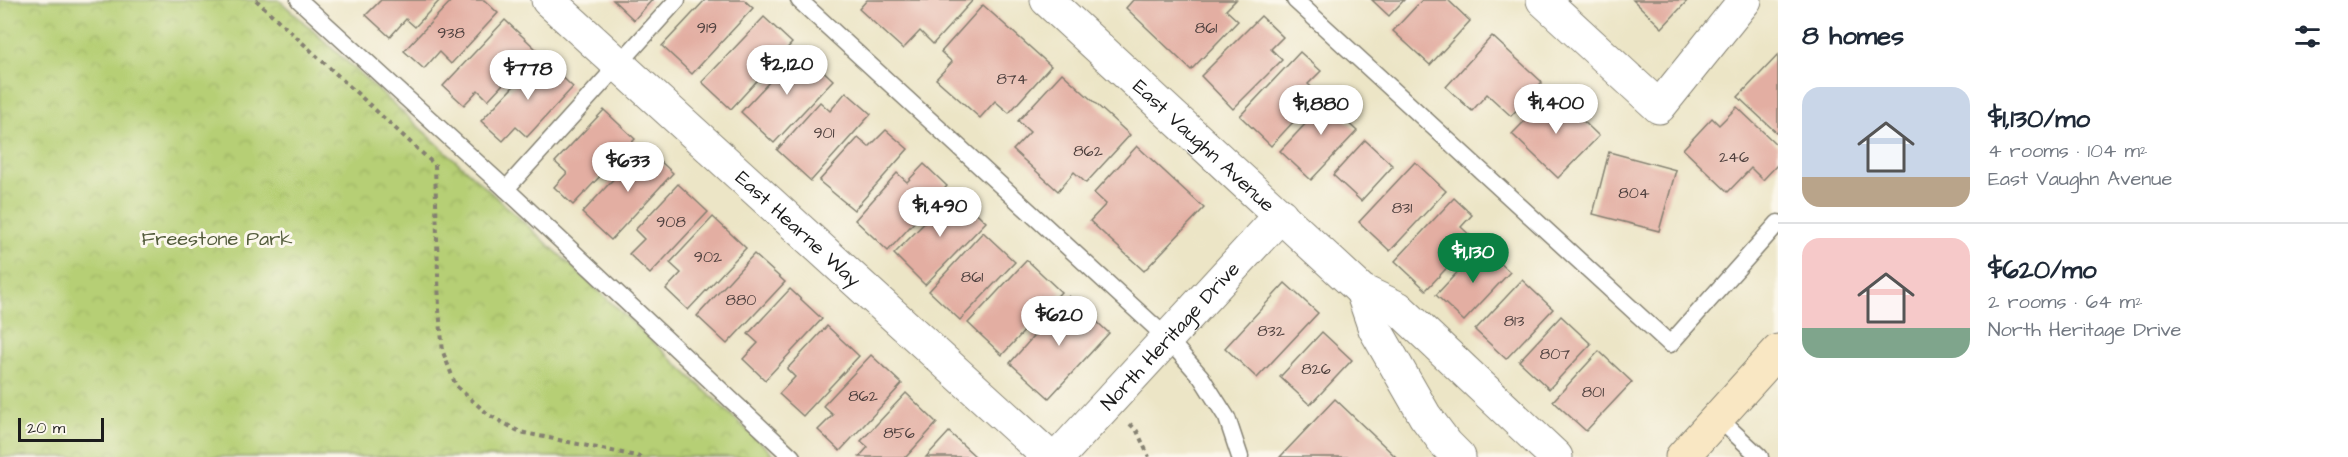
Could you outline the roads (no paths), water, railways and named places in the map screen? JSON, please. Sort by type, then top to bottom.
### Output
[{"type":"main road","points":[[1682,457],[1778,351]]},
{"type":"street","name":"East Hearne Way","points":[[548,0],[1049,457]]},
{"type":"street","name":"East Vaughn Avenue","points":[[1047,0],[1362,291],[1398,309],[1556,457]]},
{"type":"street","points":[[1543,0],[1659,107],[1745,0]]},
{"type":"street","name":"North Heritage Drive","points":[[1058,457],[1281,214]]},
{"type":"street","name":"East Vaughn Avenue","points":[[1362,291],[1375,329],[1425,416],[1459,457]]},
{"type":"lane","points":[[299,0],[506,189],[792,457]]},
{"type":"lane","points":[[506,189],[677,0]]},
{"type":"lane","points":[[799,0],[1167,338],[1201,377],[1227,418],[1240,457]]},
{"type":"lane","points":[[1295,0],[1670,344],[1778,223]]},
{"type":"lane","points":[[1717,417],[1760,457]]},
{"type":"park label","name":"Freestone Park","points":[[217,238]]}]
